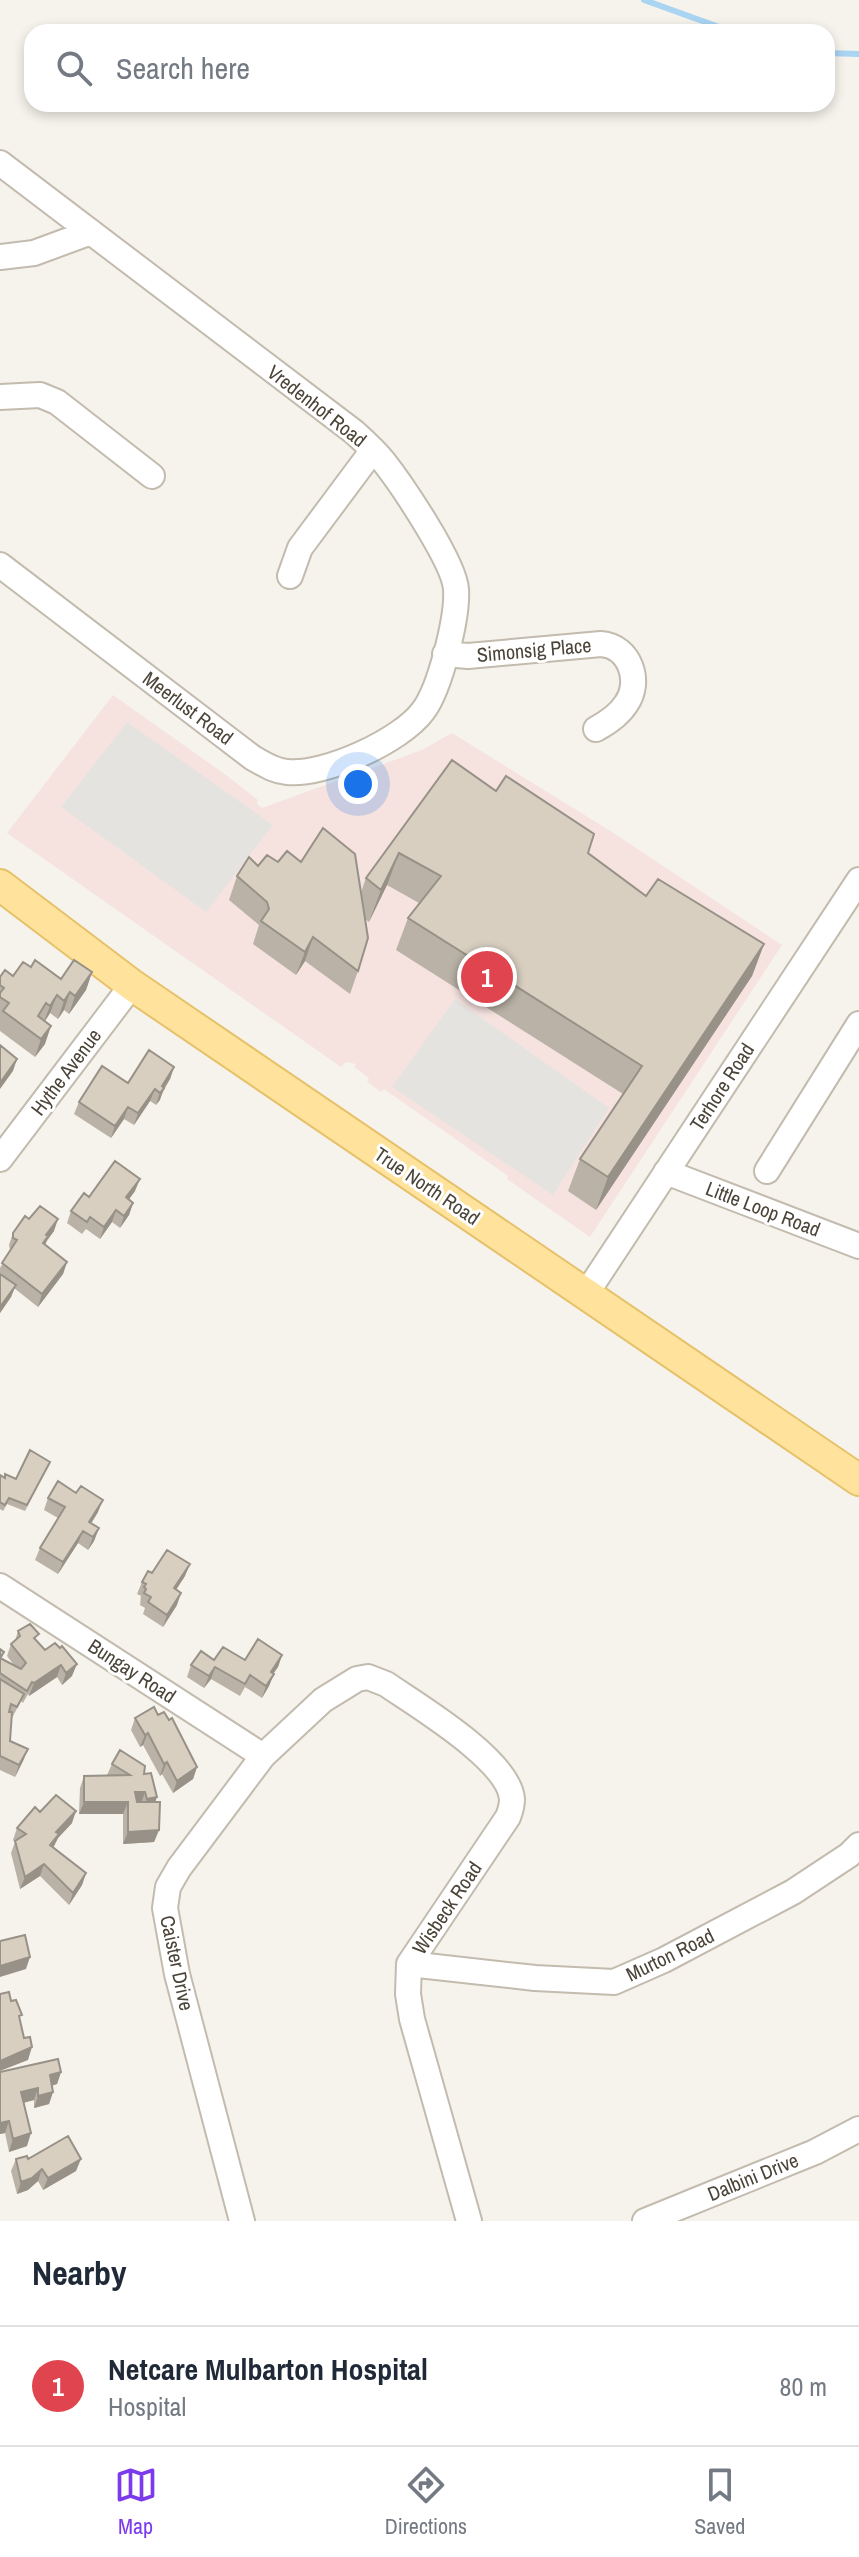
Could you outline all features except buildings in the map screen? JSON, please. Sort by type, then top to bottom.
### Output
[{"type":"main road","name":"True North Road","points":[[0,885],[132,985],[859,1480]]},
{"type":"street","name":"Vredenhof Road","points":[[0,163],[354,432],[394,476],[445,556],[454,577],[456,605],[434,691],[425,708],[396,736]]},
{"type":"street","points":[[0,257],[34,253],[91,232]]},
{"type":"street","points":[[0,397],[40,395],[57,402],[152,476]]},
{"type":"street","points":[[290,576],[300,548],[373,450]]},
{"type":"street","name":"Meerlust Road","points":[[0,565],[253,758],[272,768],[289,772],[313,771],[396,736]]},
{"type":"street","name":"Simonsig Place","points":[[445,654],[468,656],[601,644],[615,647],[629,663],[633,675],[632,691],[626,705],[596,729]]},
{"type":"street","name":"Terhore Road","points":[[586,1294],[859,880]]},
{"type":"street","name":"Hythe Avenue","points":[[0,1159],[132,985]]},
{"type":"street","points":[[767,1171],[859,1024]]},
{"type":"street","name":"Little Loop Road","points":[[666,1172],[859,1246]]},
{"type":"street","name":"Bungay Road","points":[[0,1586],[263,1756]]},
{"type":"street","name":"Wisbeck Road","points":[[357,1679],[368,1677],[386,1684],[484,1754],[507,1783],[512,1800],[508,1817],[409,1964],[408,1994],[412,2019],[469,2221]]},
{"type":"street","name":"Caister Drive","points":[[242,2221],[177,1974],[165,1908],[168,1887],[263,1756],[323,1700],[357,1679]]},
{"type":"street","name":"Murton Road","points":[[409,1964],[535,1978],[614,1982],[664,1960],[793,1892],[859,1845]]},
{"type":"street","name":"Dalbini Drive","points":[[645,2221],[815,2152],[859,2129]]},
{"type":"shaded area","points":[[113,695],[226,775],[258,800],[257,804],[262,808],[422,750],[452,733],[612,832],[782,945],[590,1237],[384,1089],[381,1092],[354,1067],[356,1064],[346,1062],[341,1067],[7,833]]},
{"type":"shaded area","points":[[127,722],[273,825],[206,912],[61,807]]},
{"type":"shaded area","points":[[455,999],[609,1108],[553,1195],[392,1087]]},
{"type":"waterway","points":[[644,0],[711,24]]},
{"type":"waterway","points":[[835,53],[859,54]]},
{"type":"place","name":"Netcare Mulbarton Hospital","points":[[487,977]]}]
